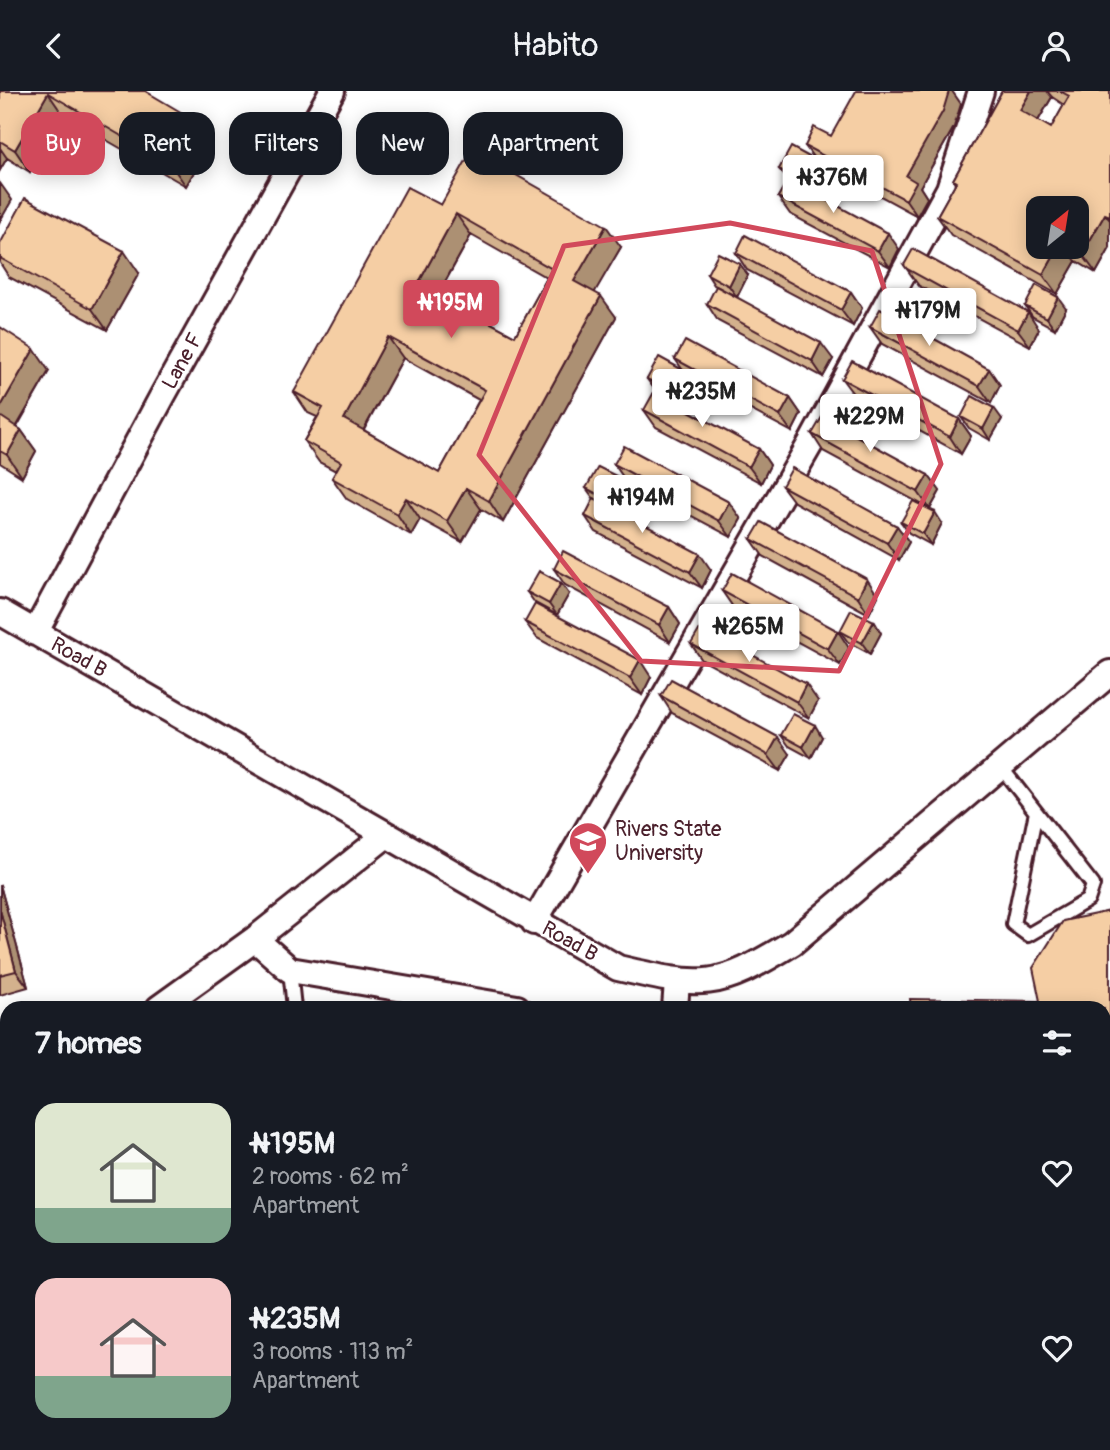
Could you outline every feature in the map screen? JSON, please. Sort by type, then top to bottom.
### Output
[{"type":"street","name":"Lane F","points":[[35,633],[169,384],[332,91]]},
{"type":"street","points":[[534,922],[813,439],[942,201],[981,91]]},
{"type":"street","name":"Road B","points":[[0,612],[239,747],[385,836],[618,968],[677,982],[713,983],[728,978],[747,971],[792,943],[1110,673]]},
{"type":"street","points":[[169,1001],[255,939],[385,836]]},
{"type":"street","points":[[255,939],[290,970],[475,1001]]},
{"type":"street","points":[[676,1001],[677,982]]},
{"type":"lane","points":[[1000,767],[1036,812],[1093,885],[1088,899],[1028,935],[1013,924],[1036,812]]},
{"type":"lane","points":[[290,970],[293,1001]]},
{"type":"highlighted area","points":[[730,223],[872,251],[941,464],[839,671],[641,661],[479,455],[564,246]]},
{"type":"building","points":[[0,91],[145,91],[181,112],[119,112],[119,135],[105,126],[105,112],[80,112],[48,93],[37,112],[21,112],[21,140],[15,150],[0,141]]},
{"type":"building","points":[[856,91],[949,91],[943,111],[906,176],[916,182],[906,200],[805,146],[814,127],[831,136]]},
{"type":"building","points":[[1002,91],[1031,91],[1020,110],[1051,128],[1069,96],[1060,91],[1110,91],[1110,216],[1105,214],[1089,242],[1089,196],[1026,196],[1026,259],[1052,259],[1043,275],[937,216],[956,182],[953,180]]},
{"type":"building","points":[[791,147],[813,159],[801,181],[779,169]]},
{"type":"building","points":[[463,166],[463,175],[516,175],[606,226],[574,281],[601,296],[489,501],[466,488],[447,521],[406,498],[397,514],[332,478],[341,462],[304,441],[323,408],[294,392],[407,187],[441,205]],"holes":[[[456,214],[552,269],[515,336],[418,284]],[[388,337],[485,390],[439,473],[344,419]]]},
{"type":"building","points":[[788,179],[888,233],[878,251],[778,197]]},
{"type":"building","points":[[25,198],[124,251],[92,309],[0,258],[0,244]]},
{"type":"building","points":[[745,235],[851,292],[841,310],[736,253]]},
{"type":"building","points":[[913,249],[1028,312],[1018,330],[907,269],[904,265]]},
{"type":"building","points":[[718,253],[740,264],[729,286],[707,274]]},
{"type":"building","points":[[1036,285],[1058,297],[1047,318],[1025,306]]},
{"type":"building","points":[[716,286],[821,343],[812,361],[707,304]]},
{"type":"building","points":[[880,309],[989,369],[979,386],[870,327]]},
{"type":"building","points":[[0,327],[34,349],[0,408]]},
{"type":"building","points":[[685,341],[790,398],[780,416],[675,359]]},
{"type":"building","points":[[659,357],[681,369],[669,391],[647,379]]},
{"type":"building","points":[[852,361],[959,419],[950,437],[842,379]]},
{"type":"building","points":[[654,392],[759,449],[749,467],[644,410]]},
{"type":"building","points":[[972,396],[994,408],[983,429],[961,417]]},
{"type":"building","points":[[0,416],[21,430],[7,455],[0,451]]},
{"type":"building","points":[[822,417],[928,475],[918,492],[812,434]]},
{"type":"building","points":[[624,446],[729,502],[719,521],[614,464]]},
{"type":"building","points":[[598,467],[620,478],[608,500],[586,488]]},
{"type":"building","points":[[792,468],[897,526],[887,543],[782,486]]},
{"type":"building","points":[[594,498],[700,554],[690,572],[585,516]]},
{"type":"building","points":[[913,501],[935,512],[923,534],[901,522]]},
{"type":"building","points":[[761,522],[867,579],[858,597],[751,539]]},
{"type":"building","points":[[563,551],[669,607],[659,625],[554,569]]},
{"type":"building","points":[[539,571],[561,583],[549,604],[527,592]]},
{"type":"building","points":[[732,573],[838,631],[828,649],[722,591]]},
{"type":"building","points":[[535,604],[640,660],[630,678],[525,622]]},
{"type":"building","points":[[851,610],[874,621],[862,643],[840,631]]},
{"type":"building","points":[[701,627],[806,684],[797,702],[691,644]]},
{"type":"building","points":[[671,679],[778,737],[768,755],[661,696]]},
{"type":"building","points":[[793,714],[815,725],[803,747],[781,735]]},
{"type":"building","points":[[0,910],[16,971],[0,975]]},
{"type":"building","points":[[1110,911],[1110,1001],[1040,1001],[1033,968],[1063,921]]},
{"type":"building","points":[[910,999],[1040,1001],[910,1001]]},
{"type":"place","name":"Rivers State University","points":[[588,875]]}]
